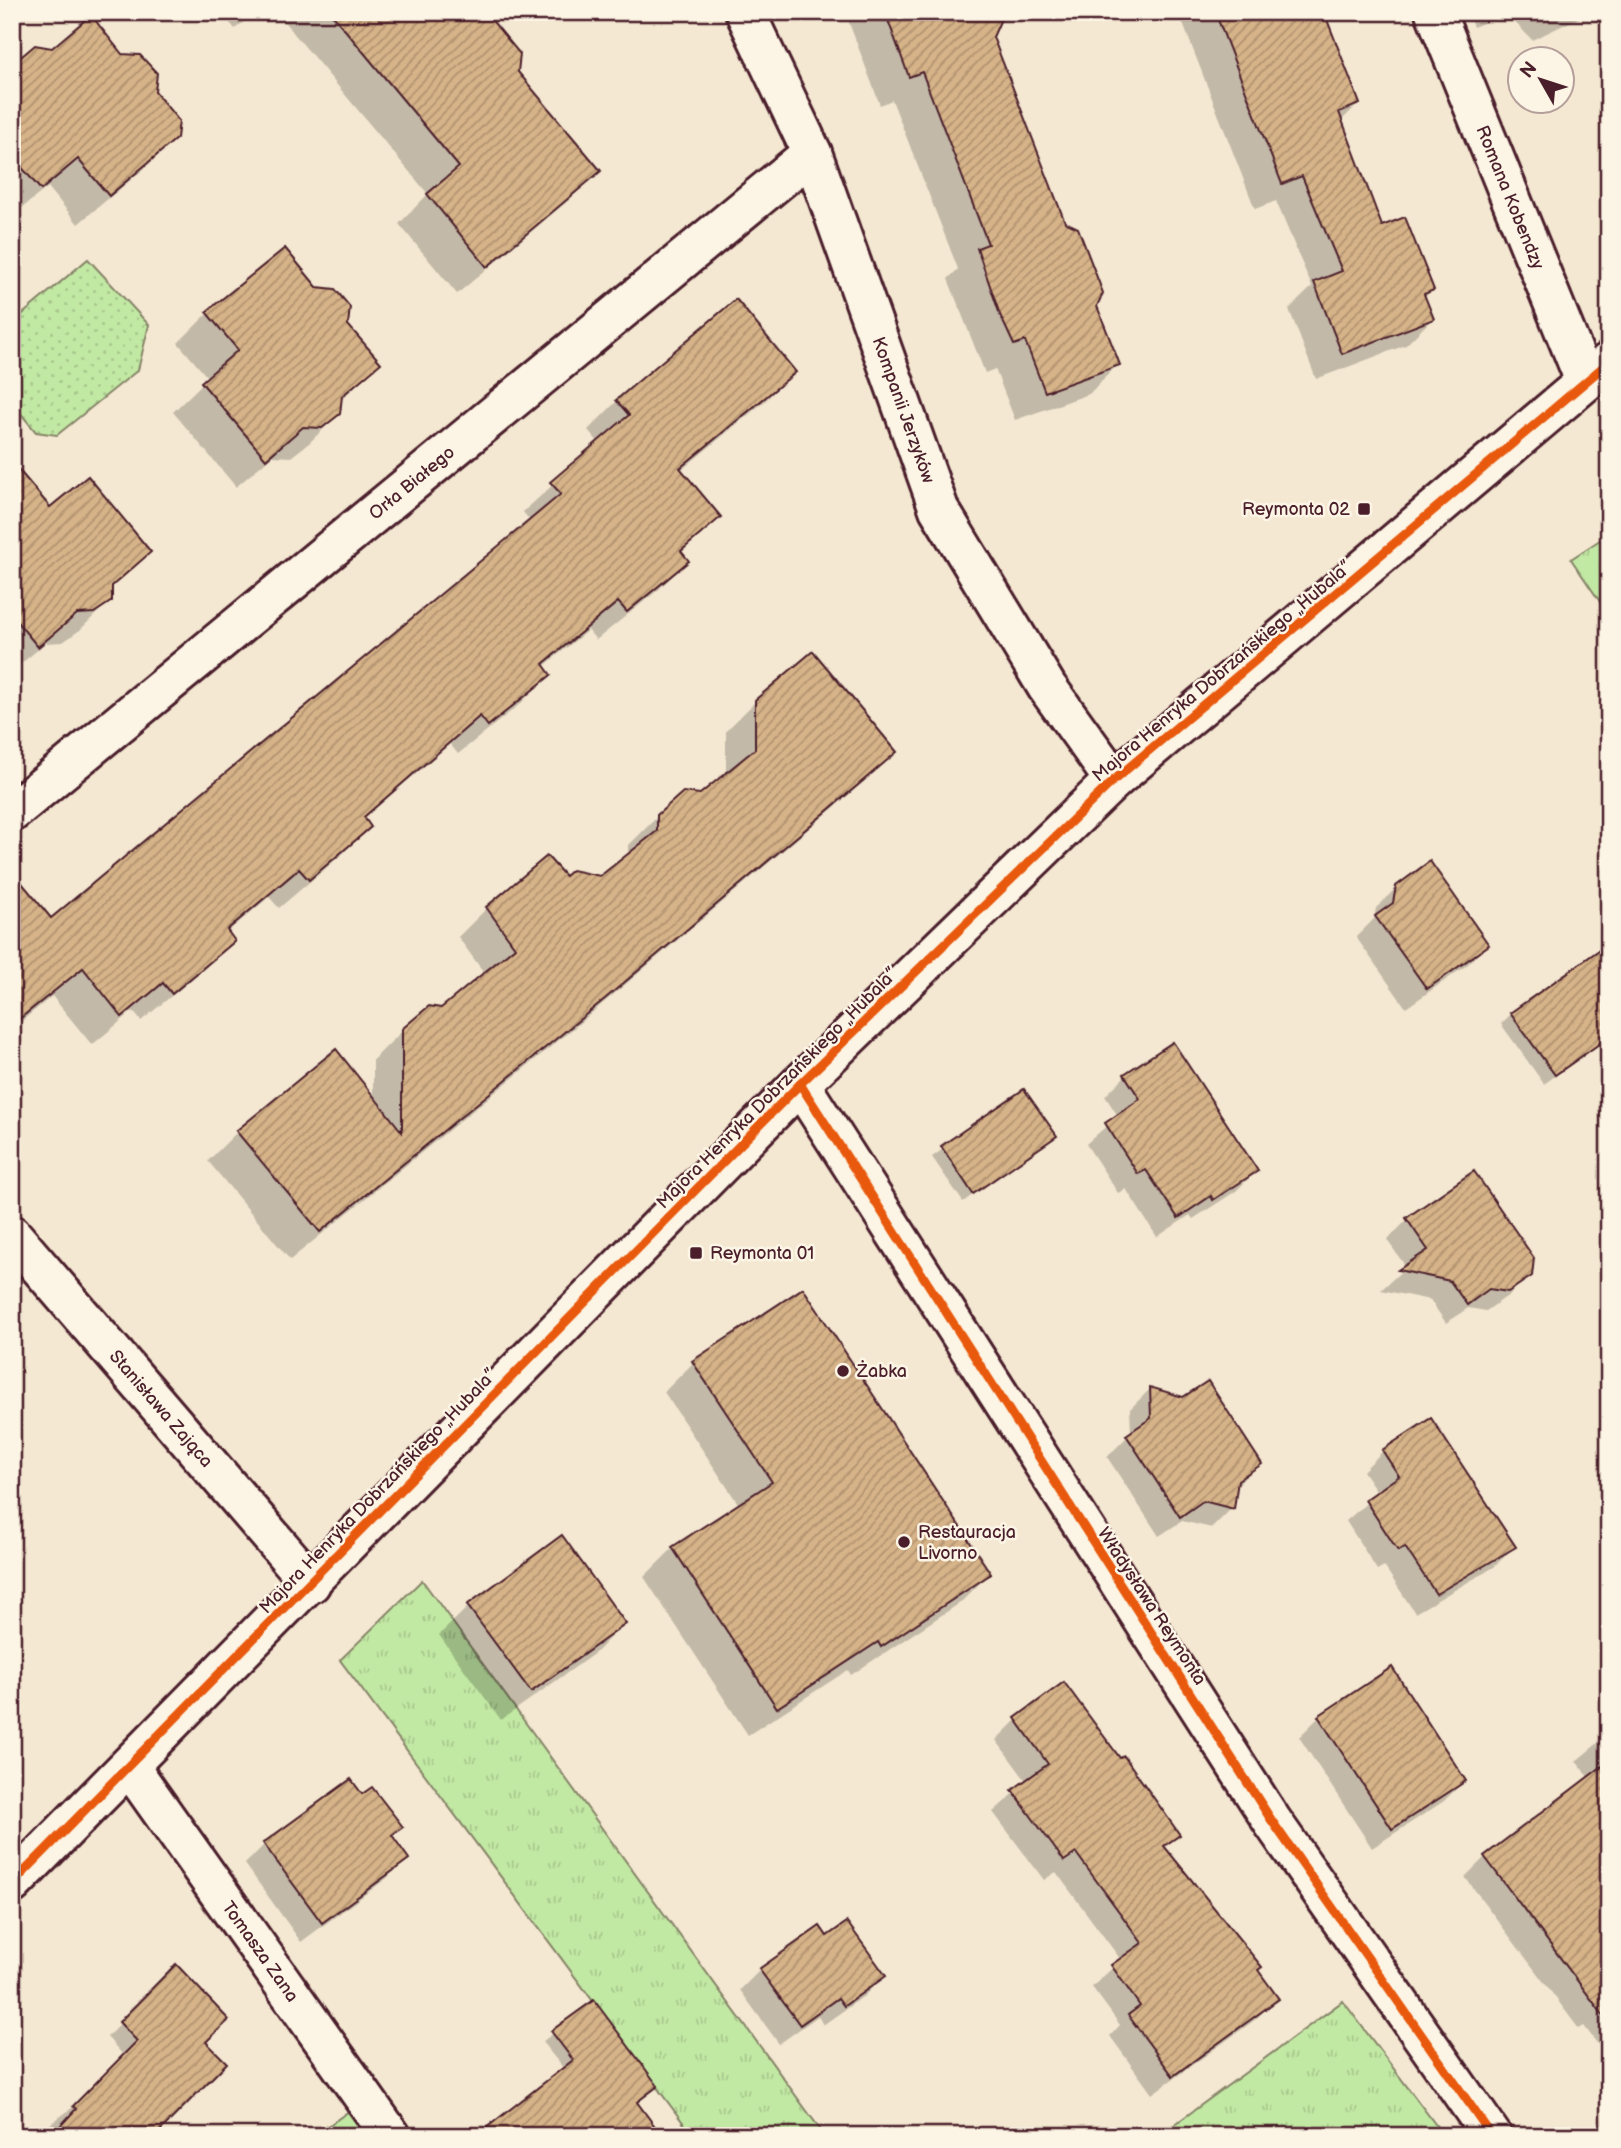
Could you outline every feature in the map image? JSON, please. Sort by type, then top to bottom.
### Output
[{"type":"street","name":"Kompanii Jerzyków","points":[[745,12],[812,153],[939,509],[1046,687],[1114,780]]},
{"type":"street","name":"Romana Kobendzy","points":[[1435,12],[1597,372]]},
{"type":"street","name":"Orła Białego","points":[[12,812],[812,153]]},
{"type":"street","name":"Majora Henryka Dobrzańskiego „Hubala”","points":[[12,1884],[312,1583],[800,1084],[1114,780],[1597,372]]},
{"type":"street","name":"Władysława Reymonta","points":[[800,1084],[1272,1821],[1492,2136]]},
{"type":"street","name":"Stanisława Zająca","points":[[12,1235],[312,1583]]},
{"type":"street","name":"Tomasza Zana","points":[[130,1767],[391,2136]]},
{"type":"green space","points":[[88,259],[149,325],[138,370],[57,435],[36,432],[12,403],[12,323]]},
{"type":"green space","points":[[1609,534],[1609,615],[1571,559]]},
{"type":"green space","points":[[422,1580],[825,2136],[693,2136],[340,1660]]},
{"type":"green space","points":[[1343,2001],[1444,2136],[1159,2136]]},
{"type":"green space","points":[[352,2109],[371,2136],[314,2136]]},
{"type":"building","points":[[330,12],[485,12],[520,54],[518,72],[601,171],[487,267],[427,194],[459,167]]},
{"type":"building","points":[[885,12],[1004,12],[993,37],[1065,222],[1078,228],[1103,293],[1097,306],[1120,365],[1045,392],[1025,341],[1014,345],[1000,315],[977,248],[988,244],[922,72],[909,77]]},
{"type":"building","points":[[1215,12],[1324,12],[1360,104],[1339,112],[1382,226],[1405,217],[1434,290],[1424,294],[1434,319],[1342,354],[1314,282],[1342,271],[1302,176],[1282,184]]},
{"type":"building","points":[[91,15],[122,54],[140,55],[157,73],[155,92],[179,121],[177,138],[109,196],[78,159],[41,190],[12,156],[12,81],[16,61],[35,45],[52,48]]},
{"type":"building","points":[[285,248],[317,287],[335,289],[350,307],[348,325],[381,363],[342,396],[340,414],[322,428],[303,427],[266,459],[201,382],[238,350],[206,312]]},
{"type":"building","points":[[736,299],[796,372],[680,468],[721,517],[681,551],[689,561],[627,612],[618,602],[543,664],[551,675],[488,726],[480,716],[364,817],[371,827],[309,880],[299,869],[227,930],[235,941],[172,994],[163,983],[122,1017],[83,968],[12,1025],[12,871],[51,918],[561,494],[550,482],[629,415],[616,400]]},
{"type":"building","points":[[12,462],[50,507],[88,476],[151,552],[112,586],[112,601],[94,613],[77,614],[38,647],[12,616]]},
{"type":"building","points":[[813,651],[897,752],[606,998],[320,1232],[236,1131],[336,1049],[402,1132],[402,1029],[429,1006],[441,1008],[515,947],[486,907],[547,856],[565,876],[572,870],[600,876],[657,831],[657,815],[683,792],[700,794],[755,749],[755,700]]},
{"type":"building","points":[[1430,861],[1489,945],[1427,989],[1375,916],[1393,903],[1396,886]]},
{"type":"building","points":[[1609,943],[1609,1037],[1555,1075],[1510,1013]]},
{"type":"building","points":[[1173,1042],[1258,1171],[1213,1200],[1211,1196],[1178,1218],[1146,1170],[1138,1174],[1105,1123],[1140,1099],[1124,1074]]},
{"type":"building","points":[[1024,1089],[1057,1136],[973,1194],[941,1146]]},
{"type":"building","points":[[1474,1171],[1534,1258],[1532,1276],[1508,1292],[1489,1289],[1467,1305],[1450,1281],[1398,1270],[1428,1250],[1406,1218]]},
{"type":"building","points":[[803,1288],[991,1574],[881,1647],[878,1642],[777,1708],[672,1547],[772,1482],[692,1361]]},
{"type":"building","points":[[1208,1381],[1262,1464],[1238,1480],[1234,1509],[1203,1501],[1180,1517],[1126,1435],[1151,1418],[1150,1387],[1183,1397]]},
{"type":"building","points":[[1431,1418],[1516,1547],[1436,1594],[1405,1547],[1398,1551],[1365,1500],[1399,1476],[1382,1450]]},
{"type":"building","points":[[562,1535],[626,1624],[531,1692],[467,1605]]},
{"type":"building","points":[[1392,1667],[1466,1781],[1392,1829],[1318,1716]]},
{"type":"building","points":[[1064,1682],[1120,1758],[1124,1756],[1180,1835],[1164,1846],[1262,1967],[1258,1970],[1279,1999],[1173,2076],[1128,2015],[1140,2006],[1111,1965],[1142,1943],[1076,1853],[1064,1861],[1012,1790],[1048,1764],[1015,1718]]},
{"type":"building","points":[[1609,1761],[1609,2023],[1484,1856]]},
{"type":"building","points":[[351,1779],[362,1794],[372,1787],[403,1827],[392,1835],[409,1859],[322,1923],[263,1843]]},
{"type":"building","points":[[847,1922],[886,1976],[844,2006],[838,1998],[800,2025],[759,1969],[820,1926],[827,1936]]},
{"type":"building","points":[[176,1964],[229,2020],[206,2042],[227,2063],[155,2136],[51,2136],[76,2109],[73,2106],[137,2041],[119,2022]]},
{"type":"building","points":[[594,2000],[658,2086],[637,2102],[662,2136],[476,2136],[573,2060],[551,2031]]},
{"type":"cycle path","points":[[12,1884],[800,1084],[1114,780],[1609,362]]},
{"type":"cycle path","points":[[800,1084],[1272,1821],[1492,2136]]},
{"type":"place","name":"Reymonta 02","points":[[1364,509]]},
{"type":"place","name":"Reymonta 01","points":[[696,1253]]},
{"type":"place","name":"Żabka","points":[[843,1371]]},
{"type":"place","name":"Restauracja Livorno","points":[[904,1542]]}]
